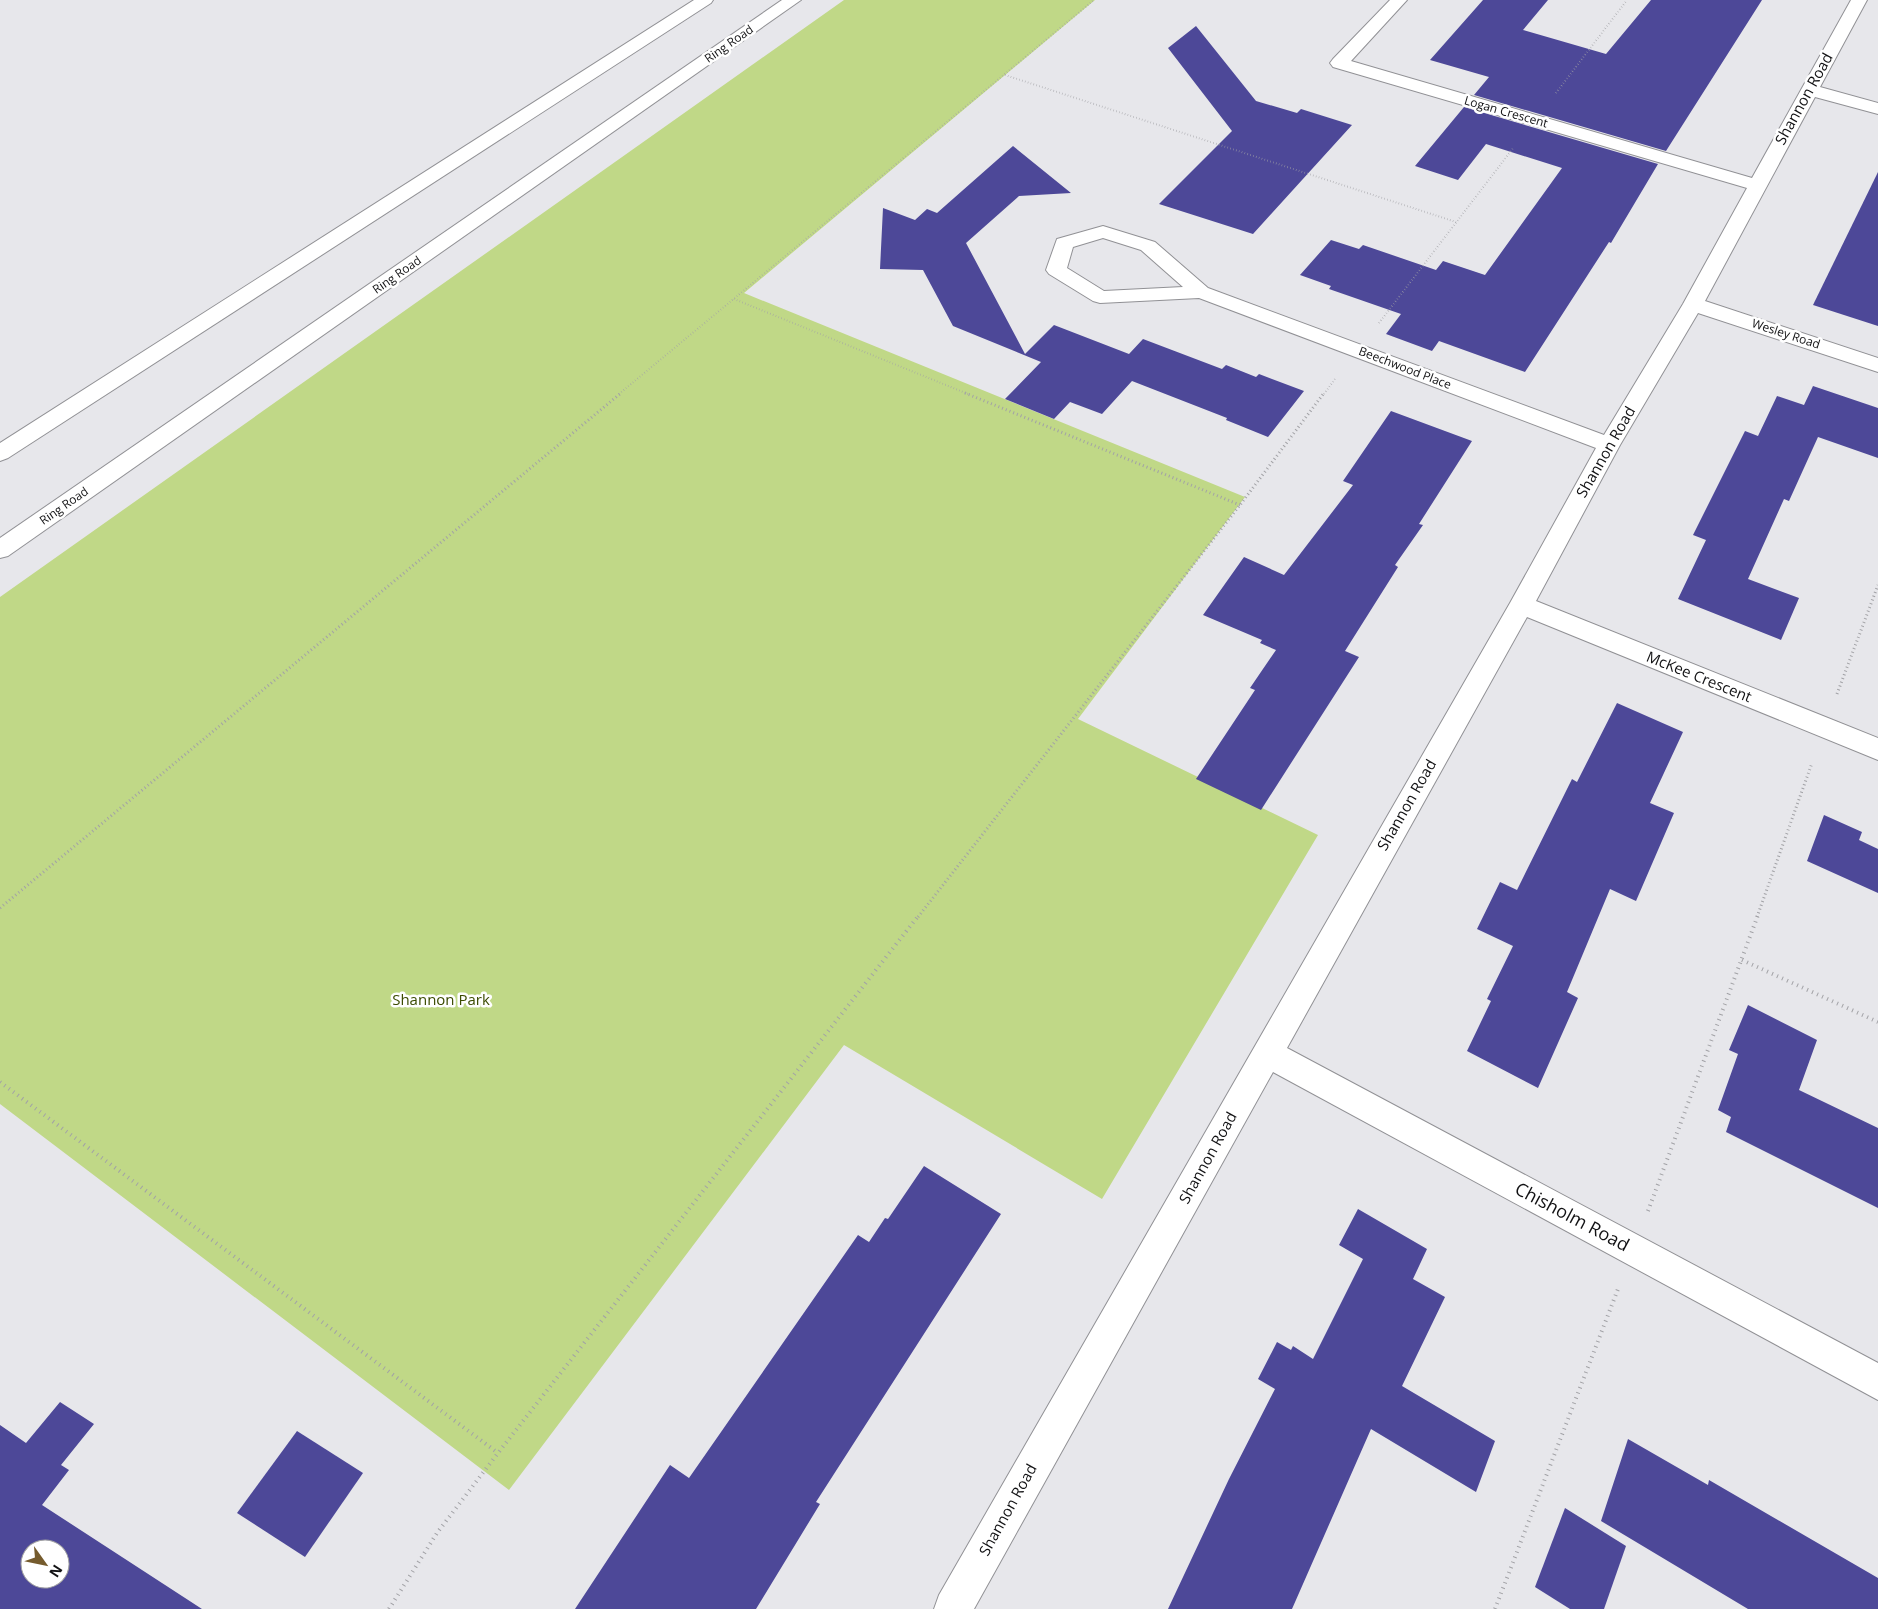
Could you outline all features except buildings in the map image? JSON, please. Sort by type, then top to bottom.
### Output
[{"type":"main road","points":[[0,453],[705,0]]},
{"type":"main road","name":"Ring Road","points":[[0,550],[793,0]]},
{"type":"main road","name":"Logan Crescent","points":[[1399,0],[1339,63],[1756,185]]},
{"type":"main road","name":"Shannon Road","points":[[953,1609],[1521,605],[1608,445],[1693,304],[1756,185],[1859,0]]},
{"type":"main road","points":[[1810,90],[1878,108]]},
{"type":"main road","name":"Beechwood Place","points":[[1201,292],[1100,297],[1056,270],[1064,243],[1103,232],[1148,246],[1201,292],[1608,445]]},
{"type":"main road","name":"Wesley Road","points":[[1693,304],[1878,365]]},
{"type":"main road","name":"McKee Crescent","points":[[1521,605],[1878,749]]},
{"type":"main road","name":"Chisholm Road","points":[[1267,1052],[1878,1382]]},
{"type":"path","points":[[0,908],[1094,0]]},
{"type":"path","points":[[389,1609],[437,1533],[498,1453],[1240,505],[1627,0]]},
{"type":"path","points":[[1005,75],[1456,222]]},
{"type":"path","points":[[734,299],[1240,505]]},
{"type":"path","points":[[1495,1609],[1742,960],[1878,584]]},
{"type":"path","points":[[1742,960],[1878,1022]]},
{"type":"path","points":[[0,1082],[498,1453]]},
{"type":"green space","name":"Shannon Park","points":[[844,0],[1095,0],[744,293],[1245,497],[1078,719],[1318,835],[1102,1199],[844,1045],[509,1490],[0,1104],[0,597]]}]
